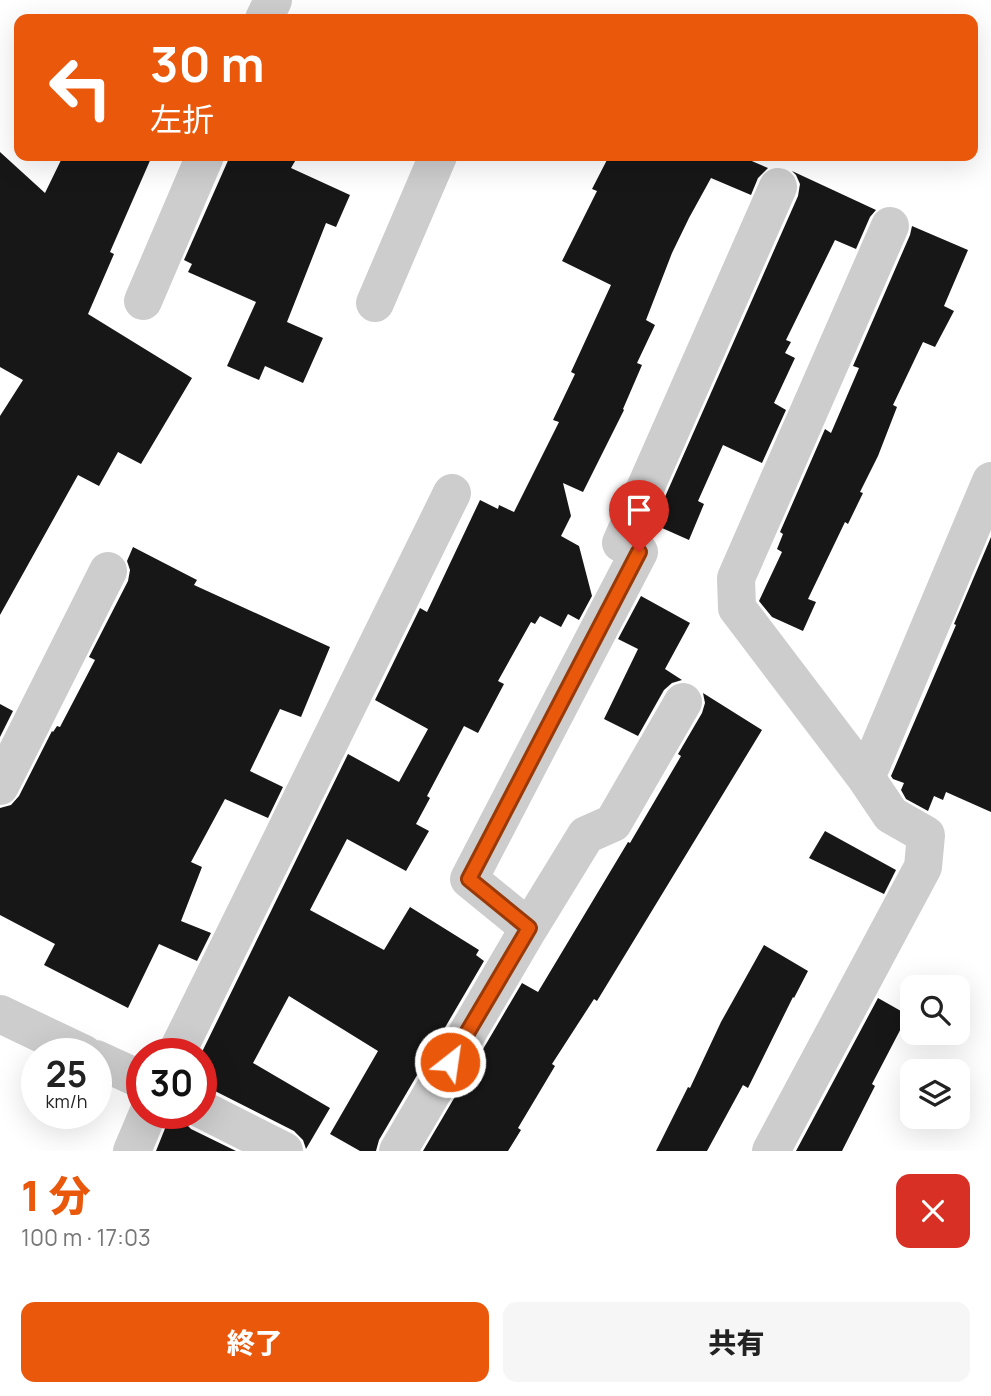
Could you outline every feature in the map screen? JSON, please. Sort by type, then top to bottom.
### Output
[{"type":"street","points":[[143,301],[203,161]]},
{"type":"street","points":[[375,303],[437,161]]},
{"type":"street","points":[[529,928],[469,879],[639,552],[621,543],[778,187]]},
{"type":"street","points":[[771,1151],[923,867],[926,835],[891,814],[737,608],[736,579],[890,226]]},
{"type":"street","points":[[866,778],[991,481]]},
{"type":"street","points":[[184,1038],[452,493]]},
{"type":"street","points":[[0,786],[108,571]]},
{"type":"street","points":[[398,1151],[586,835],[613,823],[683,702]]},
{"type":"street","points":[[0,1014],[51,1038]]},
{"type":"street","points":[[217,1118],[284,1151]]},
{"type":"street","points":[[132,1151],[141,1129]]},
{"type":"building","points":[[0,152],[45,193],[61,161],[150,161],[110,252],[114,254],[88,314],[192,378],[141,464],[118,452],[99,486],[78,475],[0,615],[0,416],[23,380],[0,367]]},
{"type":"building","points":[[228,161],[295,161],[291,168],[350,195],[336,227],[326,223],[287,322],[323,338],[303,383],[265,366],[259,380],[227,366],[256,302],[188,272],[192,264],[184,260]]},
{"type":"building","points":[[606,161],[752,161],[768,168],[758,178],[751,195],[711,178],[672,253],[646,320],[655,325],[637,363],[642,365],[624,410],[583,492],[563,483],[571,516],[561,536],[579,546],[592,596],[579,620],[568,614],[561,627],[540,616],[535,624],[531,622],[498,681],[504,684],[478,733],[464,726],[427,796],[430,798],[416,824],[429,831],[406,871],[347,839],[310,910],[384,950],[410,907],[479,950],[476,955],[484,961],[379,1140],[376,1151],[360,1151],[330,1134],[378,1051],[289,996],[253,1063],[330,1108],[306,1149],[303,1140],[294,1131],[217,1092],[217,1038],[209,1038],[348,754],[399,782],[428,729],[375,700],[420,608],[427,612],[480,500],[498,509],[499,505],[514,512],[559,422],[553,420],[575,374],[571,372],[611,285],[562,261],[597,191],[592,189]]},
{"type":"building","points":[[792,171],[876,210],[870,217],[856,249],[835,240],[786,340],[791,342],[785,353],[795,358],[774,403],[786,410],[762,463],[723,445],[698,501],[704,504],[689,540],[653,524],[798,196],[800,184]]},
{"type":"building","points":[[912,226],[968,250],[944,306],[954,311],[935,347],[923,342],[893,405],[897,407],[878,456],[860,492],[863,493],[848,524],[845,522],[808,599],[816,602],[803,631],[772,617],[759,601],[782,552],[777,549],[783,534],[780,532],[825,429],[831,433],[859,368],[853,366]]},
{"type":"building","points":[[991,537],[991,812],[946,792],[943,800],[934,796],[928,811],[906,799],[901,790],[904,783],[891,776]]},
{"type":"building","points":[[133,547],[197,580],[194,585],[330,647],[301,717],[280,709],[250,771],[283,787],[268,818],[225,799],[191,862],[202,867],[181,921],[211,933],[197,961],[159,944],[128,1008],[44,965],[55,944],[0,915],[0,808],[11,805],[19,796],[52,731],[57,726],[60,727],[95,660],[89,657],[128,581],[130,570],[127,561]]},
{"type":"building","points":[[641,596],[690,623],[665,669],[682,680],[672,683],[664,690],[638,736],[604,719],[638,649],[618,639]]},
{"type":"building","points":[[703,693],[762,730],[597,1001],[594,999],[552,1064],[555,1066],[518,1128],[521,1130],[508,1151],[423,1151],[522,983],[538,992],[628,842],[630,843],[681,756],[678,754],[702,713],[705,703]]},
{"type":"building","points":[[0,704],[13,711],[0,737]]},
{"type":"building","points":[[825,831],[896,870],[884,894],[809,858]]},
{"type":"building","points":[[764,945],[808,971],[748,1088],[743,1085],[707,1151],[656,1151],[721,1022]]},
{"type":"building","points":[[878,998],[900,1010],[900,1030],[842,1151],[796,1151]]},
{"type":"building","points":[[165,1129],[191,1129],[236,1151],[156,1151]]},
{"type":"route","points":[[450,1062],[529,928],[469,879],[639,552]]}]
